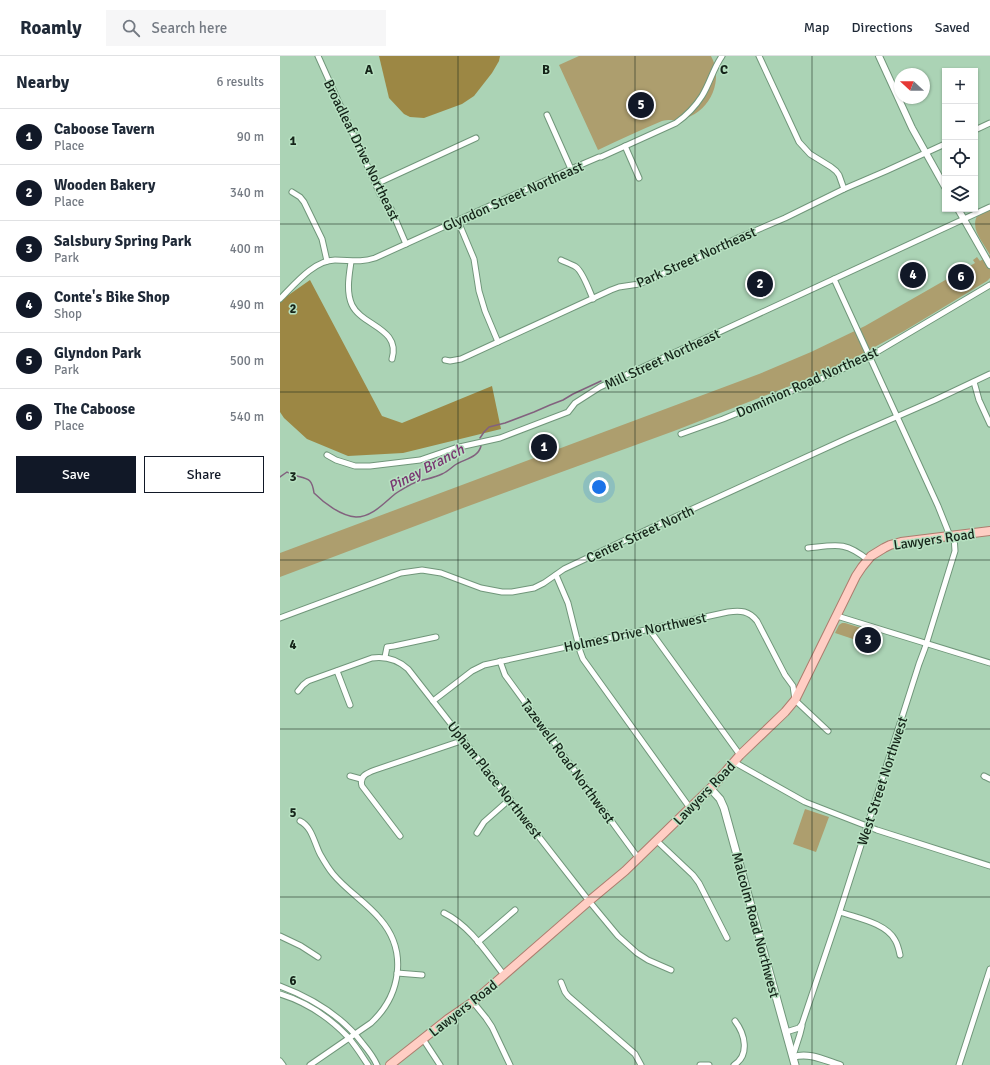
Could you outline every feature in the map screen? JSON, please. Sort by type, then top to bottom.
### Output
[{"type":"main road","name":"Lawyers Road","points":[[390,1065],[448,1019],[473,1002],[639,859],[710,788],[740,755],[785,712],[795,700],[856,576],[868,560],[878,551],[890,545],[901,542],[990,531]]},
{"type":"main road","name":"Malcolm Road Northwest","points":[[710,788],[720,798],[724,808],[795,1065]]},
{"type":"street","name":"Broadleaf Drive Northeast","points":[[318,56],[383,199],[391,209],[406,244]]},
{"type":"street","name":"Glyndon Street Northeast","points":[[327,261],[334,260],[351,262],[370,260],[670,126],[684,118],[697,104],[722,56]]},
{"type":"street","points":[[758,56],[799,142],[810,154],[836,171],[844,189]]},
{"type":"street","points":[[879,56],[912,128],[942,182]]},
{"type":"street","points":[[547,115],[571,169]]},
{"type":"street","points":[[978,129],[990,123]]},
{"type":"street","points":[[376,184],[476,138]]},
{"type":"street","name":"Park Street Northeast","points":[[445,360],[450,361],[460,359],[611,290],[619,287],[639,284],[670,271],[844,189],[942,145]]},
{"type":"street","points":[[625,146],[639,178]]},
{"type":"street","points":[[280,299],[312,269],[327,261],[322,239],[304,202],[300,197],[292,192]]},
{"type":"street","name":"Mill Street Northeast","points":[[326,455],[336,460],[356,466],[370,466],[420,460],[455,448],[500,438],[568,412],[575,402],[600,387],[990,207]]},
{"type":"street","points":[[960,212],[990,265]]},
{"type":"street","points":[[458,221],[474,259],[479,291],[485,311],[498,342]]},
{"type":"street","points":[[560,260],[575,266],[578,269],[593,299]]},
{"type":"street","points":[[351,262],[349,296],[352,306],[360,315],[387,334],[392,345],[392,359]]},
{"type":"street","points":[[834,279],[952,536]]},
{"type":"street","name":"Dominion Road Northeast","points":[[681,434],[780,396],[870,356],[990,285]]},
{"type":"street","name":"Center Street North","points":[[280,618],[401,573],[411,571],[422,570],[441,573],[481,588],[502,592],[512,592],[534,588],[564,569],[647,530],[990,374]]},
{"type":"street","points":[[974,382],[979,400],[990,424]]},
{"type":"street","name":"West Street Northwest","points":[[793,1057],[802,1024],[840,912],[955,551],[952,536]]},
{"type":"street","points":[[808,548],[834,545],[842,546],[854,550],[868,560]]},
{"type":"street","points":[[556,575],[568,603],[578,644],[585,663],[690,808]]},
{"type":"street","name":"Holmes Drive Northwest","points":[[434,701],[476,668],[484,664],[738,610],[749,613],[757,621],[792,686],[795,700]]},
{"type":"street","points":[[837,616],[990,663]]},
{"type":"street","points":[[649,629],[740,755]]},
{"type":"street","points":[[298,691],[308,681],[372,658],[385,657],[387,646],[394,646],[436,637]]},
{"type":"street","name":"Upham Place Northwest","points":[[385,657],[398,661],[408,669],[618,936],[648,960],[671,970]]},
{"type":"street","name":"Tazewell Road Northwest","points":[[500,661],[505,675],[639,859]]},
{"type":"street","points":[[337,671],[350,705]]},
{"type":"street","points":[[795,700],[828,731]]},
{"type":"street","points":[[400,836],[362,786],[361,780],[366,774],[375,770],[464,740]]},
{"type":"street","points":[[734,762],[805,802],[867,827],[990,866]]},
{"type":"street","points":[[350,776],[361,780]]},
{"type":"street","points":[[984,776],[990,779]]},
{"type":"street","points":[[478,833],[484,822],[510,799]]},
{"type":"street","points":[[300,821],[310,830],[321,855],[333,874],[376,914],[386,927],[397,954],[398,973],[394,991],[390,1000],[371,1023],[310,1065]]},
{"type":"street","points":[[658,841],[693,875],[699,883],[727,938]]},
{"type":"street","points":[[478,942],[515,910]]},
{"type":"street","points":[[840,912],[876,924],[888,931],[895,940],[900,955]]},
{"type":"street","points":[[444,913],[463,925],[504,975]]},
{"type":"street","points":[[280,936],[301,946],[318,957]]},
{"type":"street","points":[[958,1065],[990,969]]},
{"type":"street","points":[[398,973],[422,975]]},
{"type":"street","points":[[561,982],[568,996],[627,1047],[634,1054],[641,1065]]},
{"type":"street","points":[[280,986],[321,1006],[343,1022],[355,1034],[377,1065]]},
{"type":"street","points":[[280,994],[307,1005],[328,1019],[349,1038],[368,1065]]},
{"type":"street","points":[[473,1002],[492,1027],[510,1065]]},
{"type":"street","points":[[734,1065],[743,1055],[744,1048],[741,1030],[735,1021]]},
{"type":"street","points":[[786,1032],[799,1028],[802,1024]]},
{"type":"street","points":[[423,1039],[440,1065]]},
{"type":"street","points":[[793,1057],[804,1055],[811,1056],[840,1065]]},
{"type":"street","points":[[280,1061],[283,1065]]},
{"type":"street","points":[[700,1065],[709,1065]]},
{"type":"shaded area","points":[[379,56],[500,56],[499,61],[492,73],[474,96],[462,104],[424,118],[410,117],[404,114],[389,98]]},
{"type":"shaded area","points":[[579,56],[711,56],[715,65],[716,74],[713,93],[702,108],[695,114],[680,120],[662,121],[598,150],[559,65]]},
{"type":"shaded area","points":[[990,210],[990,255],[976,231],[975,221],[977,216]]},
{"type":"shaded area","points":[[990,255],[990,278],[987,281],[904,331],[849,361],[790,386],[674,431],[280,577],[280,553],[759,374],[811,352],[865,326],[975,263],[973,260],[977,257],[980,261]]},
{"type":"shaded area","points":[[310,280],[382,416],[402,423],[492,386],[501,429],[403,453],[348,456],[307,439],[284,418],[280,412],[280,301]]},
{"type":"shaded area","points":[[842,623],[881,634],[877,647],[835,633],[839,625]]},
{"type":"shaded area","points":[[805,809],[829,817],[816,852],[793,844]]},
{"type":"waterway","name":"Piney Branch","points":[[480,438],[489,427],[505,423],[534,412],[563,400],[601,381]]},
{"type":"waterway","name":"Piney Branch","points":[[280,477],[287,472],[309,480],[314,493],[328,505],[339,512],[356,517],[367,515],[408,486],[416,482],[436,477],[455,465],[474,456],[481,446]]},
{"type":"place","name":"Glyndon Park","points":[[641,105]]},
{"type":"place","name":"Conte's Bike Shop","points":[[913,275]]},
{"type":"place","name":"The Caboose","points":[[961,277]]},
{"type":"place","name":"Wooden Bakery","points":[[760,284]]},
{"type":"place","name":"Caboose Tavern","points":[[544,447]]},
{"type":"place","name":"Salsbury Spring Park","points":[[868,640]]}]
